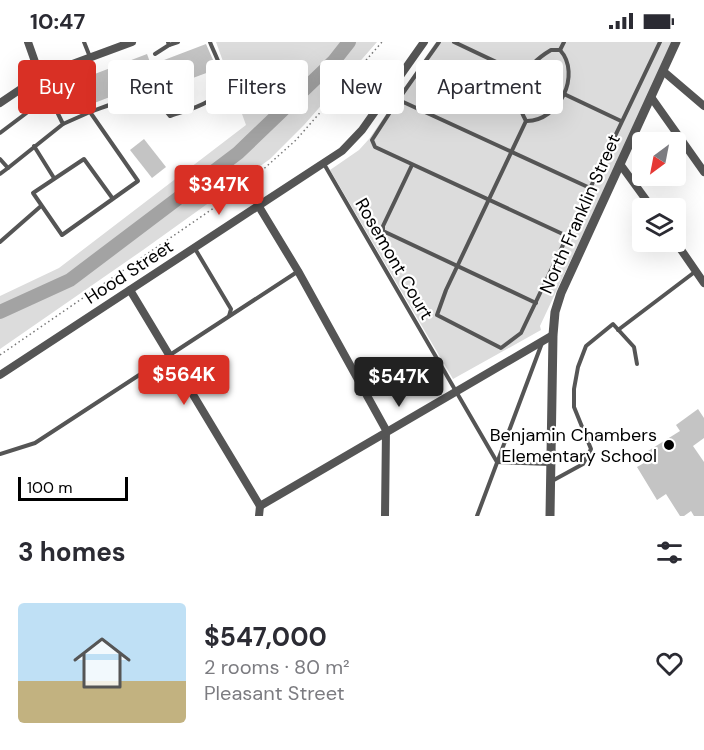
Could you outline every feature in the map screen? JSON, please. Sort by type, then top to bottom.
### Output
[{"type":"street","points":[[28,42],[34,60]]},
{"type":"street","points":[[84,60],[132,42]]},
{"type":"street","name":"Hood Street","points":[[404,71],[424,42]]},
{"type":"street","name":"North Franklin Street","points":[[550,516],[555,312],[561,292],[676,42]]},
{"type":"street","points":[[663,71],[704,106]]},
{"type":"street","points":[[0,103],[18,91]]},
{"type":"street","points":[[651,97],[704,172]]},
{"type":"street","name":"Hood Street","points":[[0,375],[351,143],[373,114]]},
{"type":"street","points":[[620,164],[645,198]]},
{"type":"street","points":[[258,205],[298,271],[386,430],[385,516]]},
{"type":"street","points":[[683,252],[704,283]]},
{"type":"street","points":[[130,290],[260,506],[259,516]]},
{"type":"street","points":[[260,506],[553,334]]},
{"type":"lane","points":[[84,42],[90,58]]},
{"type":"lane","points":[[155,54],[169,44],[178,42]]},
{"type":"lane","points":[[96,110],[135,97],[162,105],[170,116],[210,100],[219,90],[223,78],[210,42]]},
{"type":"lane","points":[[404,92],[440,42]]},
{"type":"lane","points":[[454,42],[492,60]]},
{"type":"lane","points":[[560,50],[564,42]]},
{"type":"lane","points":[[523,114],[526,121],[436,315],[501,348],[521,333],[660,42]]},
{"type":"lane","points":[[526,121],[533,121],[548,113],[565,94],[569,68],[566,56],[560,50],[551,50],[536,60]]},
{"type":"lane","points":[[565,94],[621,121]]},
{"type":"lane","points":[[404,103],[590,188]]},
{"type":"lane","points":[[0,133],[25,114]]},
{"type":"lane","points":[[58,114],[63,124]]},
{"type":"lane","points":[[0,174],[63,124],[86,114]]},
{"type":"lane","points":[[91,114],[138,181],[113,199],[62,235],[33,193],[84,159],[113,199]]},
{"type":"lane","points":[[389,114],[372,140],[375,147],[567,236]]},
{"type":"lane","points":[[34,147],[54,178]]},
{"type":"lane","points":[[0,159],[8,168]]},
{"type":"lane","name":"Rosemont Court","points":[[323,162],[497,462]]},
{"type":"lane","points":[[412,165],[383,226],[383,231],[536,303]]},
{"type":"lane","points":[[0,242],[41,206]]},
{"type":"lane","points":[[194,247],[231,309],[229,316]]},
{"type":"lane","points":[[0,454],[35,443],[298,271]]},
{"type":"lane","points":[[618,330],[696,271]]},
{"type":"lane","points":[[551,481],[582,464],[591,448],[574,407],[578,367],[586,346],[613,324],[634,347],[637,364]]},
{"type":"lane","points":[[477,516],[543,339]]},
{"type":"lane","points":[[497,462],[551,464]]},
{"type":"path","points":[[0,355],[240,190],[296,140],[382,42]]},
{"type":"shaded area","points":[[216,42],[377,42],[361,60],[320,60],[320,107],[270,159],[0,349],[0,296],[59,268],[246,125],[242,114],[308,114],[308,60],[223,60]]},
{"type":"shaded area","points":[[436,42],[673,42],[540,326],[541,330],[453,379],[330,170],[359,150],[386,114],[404,114],[404,88],[416,71],[416,114],[563,114],[563,60],[424,60]]},
{"type":"building","points":[[206,44],[213,60],[206,60],[206,73],[194,78],[194,60],[164,60]]},
{"type":"building","points":[[147,54],[149,60],[131,60]]},
{"type":"building","points":[[108,69],[108,98],[96,102],[96,74]]},
{"type":"building","points":[[144,139],[166,167],[152,178],[130,150]]},
{"type":"building","points":[[698,409],[704,418],[704,438],[693,446],[704,462],[704,516],[694,516],[691,511],[680,516],[666,494],[657,500],[637,467],[644,463],[640,456],[680,431],[676,425]]},
{"type":"waterway","points":[[0,312],[70,280],[238,153],[334,61],[349,42]]},
{"type":"place","name":"Benjamin Chambers Elementary School","points":[[669,445]]}]
